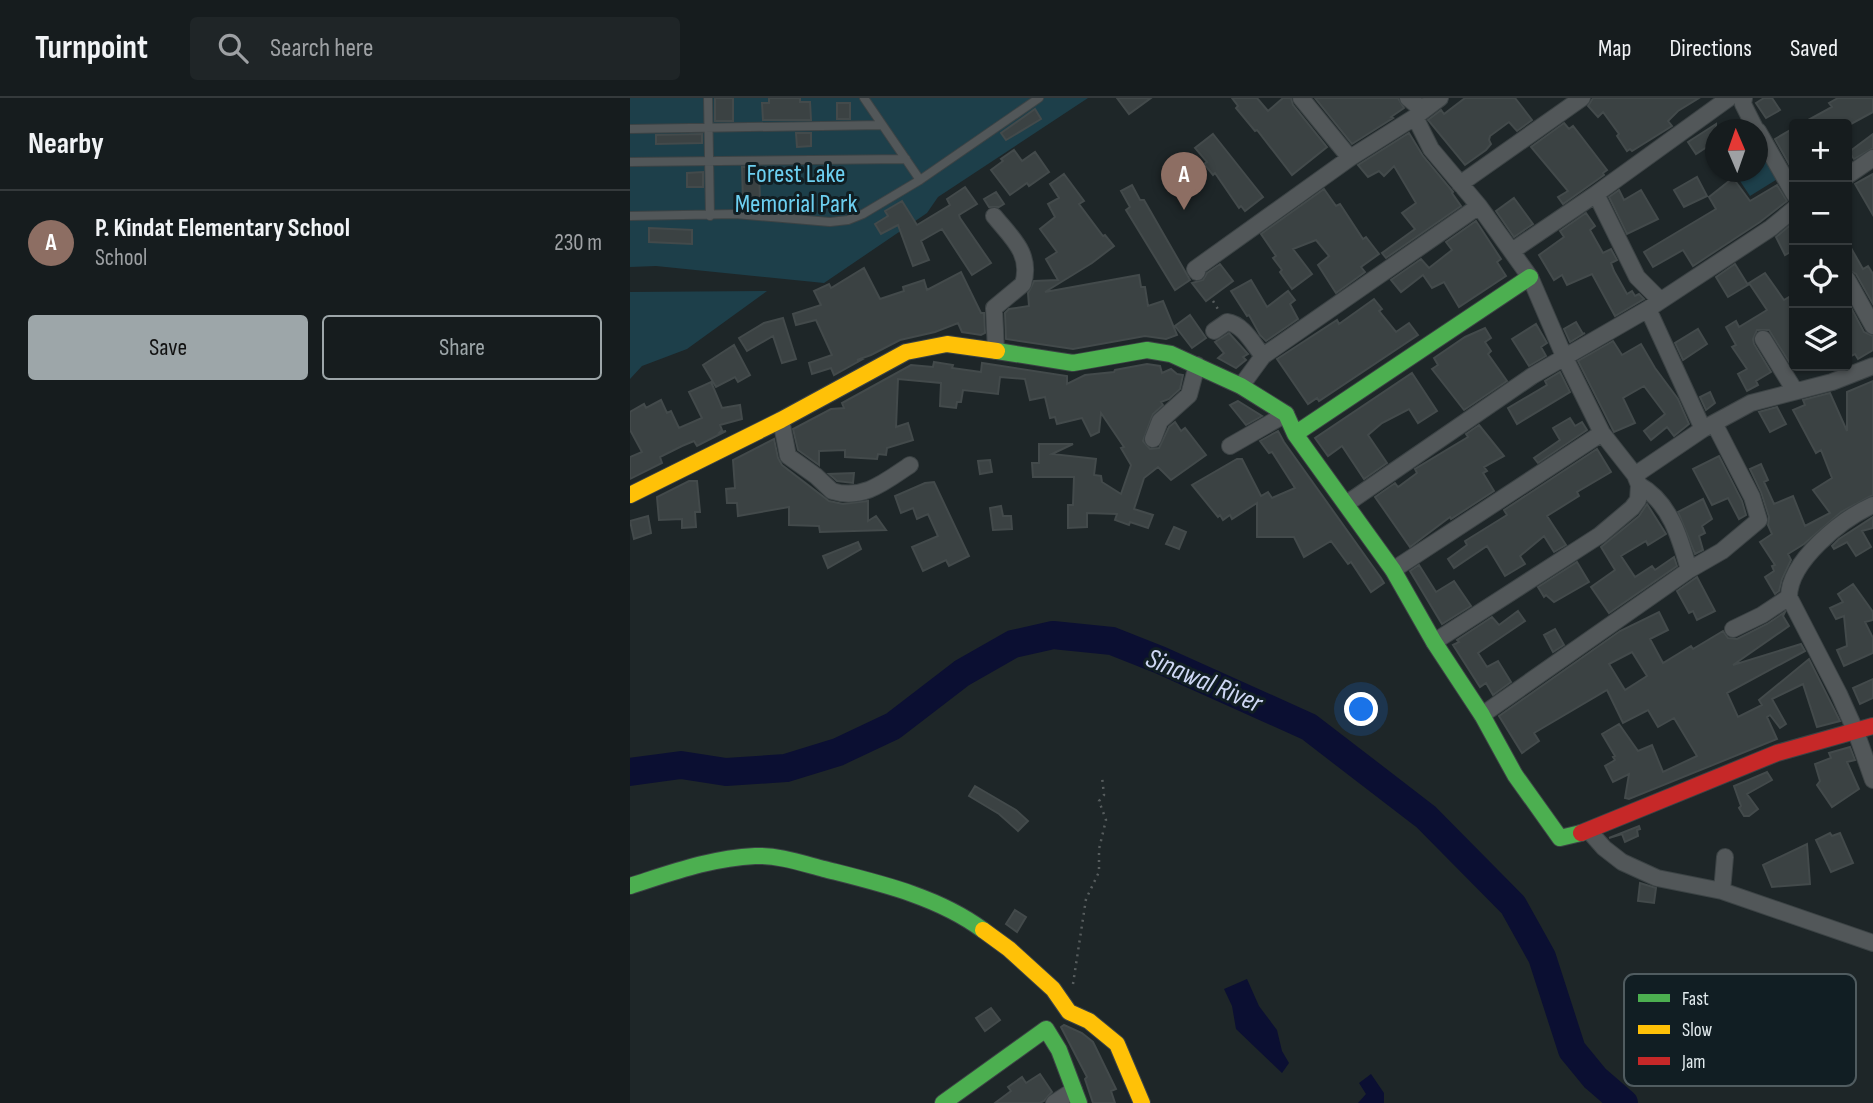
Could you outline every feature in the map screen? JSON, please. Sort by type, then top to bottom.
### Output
[{"type":"street","points":[[1301,98],[1350,158]]},
{"type":"street","points":[[1408,98],[1419,107],[1435,102]]},
{"type":"street","points":[[1460,184],[1581,98]]},
{"type":"street","points":[[1512,251],[1729,98]]},
{"type":"street","points":[[1744,98],[1743,104],[1751,119]]},
{"type":"street","points":[[1197,272],[1195,269],[1350,158],[1435,102]]},
{"type":"street","points":[[1415,117],[1431,149],[1479,206],[1530,277],[1564,356],[1602,433],[1637,480],[1652,492],[1677,527],[1689,570]]},
{"type":"street","points":[[1768,149],[1789,185]]},
{"type":"street","points":[[1852,173],[1873,158]]},
{"type":"street","points":[[1482,715],[1689,570],[1722,551],[1759,520],[1752,497],[1708,426],[1654,304],[1637,277],[1596,194]]},
{"type":"street","points":[[1241,386],[1263,356],[1479,206]]},
{"type":"street","points":[[1346,504],[1484,408],[1564,356],[1578,351],[1654,304],[1771,228],[1789,213]]},
{"type":"street","points":[[994,216],[1023,250],[1026,264],[1023,284],[994,308],[996,351]]},
{"type":"street","points":[[1295,434],[1530,277]]},
{"type":"street","points":[[1852,288],[1873,326]]},
{"type":"street","points":[[1214,331],[1227,322],[1233,323],[1263,356]]},
{"type":"street","points":[[1763,339],[1795,391]]},
{"type":"street","points":[[630,495],[781,420],[906,352],[947,344],[1073,363],[1147,350],[1159,351],[1241,386],[1286,414],[1295,434],[1393,570],[1434,642],[1482,715],[1515,775],[1560,838],[1589,831],[1777,753],[1873,726]]},
{"type":"street","points":[[1153,439],[1160,421],[1189,395],[1197,365]]},
{"type":"street","points":[[1637,480],[1708,426],[1751,403],[1832,382],[1873,366]]},
{"type":"street","points":[[1230,446],[1286,414]]},
{"type":"street","points":[[781,420],[788,456],[816,475],[832,491],[871,490],[910,465]]},
{"type":"street","points":[[1393,570],[1602,433]]},
{"type":"street","points":[[1434,642],[1611,527],[1638,500],[1637,480]]},
{"type":"street","points":[[1873,505],[1846,521],[1814,548],[1789,583],[1789,597],[1856,732],[1873,780]]},
{"type":"street","points":[[1733,629],[1762,615],[1789,597]]},
{"type":"street","points":[[1589,831],[1604,848],[1622,862],[1657,878],[1722,891],[1873,943]]},
{"type":"street","points":[[630,886],[699,864],[758,856],[780,858],[881,884],[926,899],[976,925],[1039,975],[1069,1012],[1089,1021],[1116,1044],[1142,1103]]},
{"type":"street","points":[[1722,891],[1725,858]]},
{"type":"street","points":[[943,1103],[1069,1012]]},
{"type":"street","points":[[1046,1028],[1059,1050],[1077,1096],[1055,1103]]},
{"type":"lane","points":[[708,98],[710,216]]},
{"type":"lane","points":[[864,98],[920,180]]},
{"type":"lane","points":[[630,216],[735,214],[830,222],[848,220],[920,180],[1039,98]]},
{"type":"lane","points":[[630,130],[882,125]]},
{"type":"lane","points":[[630,162],[906,159]]},
{"type":"path","points":[[1072,987],[1086,899],[1099,872],[1099,849],[1106,820],[1099,801],[1104,795],[1102,777]]},
{"type":"green space","name":"Forest Lake Memorial Park","points":[[630,98],[1088,98],[938,197],[927,213],[824,283],[656,266],[630,267]]},
{"type":"green space","points":[[1768,160],[1779,178],[1750,196],[1741,182],[1768,182]]},
{"type":"green space","points":[[767,291],[687,349],[642,366],[630,379],[630,292]]},
{"type":"shaded area","points":[[1247,979],[1259,1006],[1277,1030],[1282,1051],[1289,1063],[1282,1073],[1236,1029],[1232,1006],[1224,989]]},
{"type":"shaded area","points":[[1371,1074],[1384,1093],[1384,1103],[1358,1103],[1366,1094],[1359,1083]]},
{"type":"building","points":[[715,98],[733,98],[733,121],[715,121]]},
{"type":"building","points":[[769,98],[800,98],[800,102],[810,102],[811,120],[763,120],[762,103],[769,103]]},
{"type":"building","points":[[1117,98],[1151,98],[1129,114]]},
{"type":"building","points":[[1232,98],[1257,98],[1268,111],[1283,98],[1291,98],[1293,105],[1327,147],[1292,175],[1236,108],[1238,106]]},
{"type":"building","points":[[1315,98],[1398,98],[1404,108],[1352,144]]},
{"type":"building","points":[[1465,98],[1515,98],[1532,120],[1517,131],[1509,122],[1490,136],[1491,144],[1486,150],[1465,165],[1428,120],[1441,110],[1444,114]]},
{"type":"building","points":[[1593,98],[1699,98],[1668,121],[1672,126],[1632,151],[1627,151],[1603,112],[1598,117],[1588,106]]},
{"type":"building","points":[[1764,98],[1772,98],[1780,110],[1766,118],[1756,103]]},
{"type":"building","points":[[1838,98],[1873,98],[1873,112],[1852,123],[1852,119],[1810,119],[1832,107],[1829,103]]},
{"type":"building","points":[[837,103],[850,103],[850,119],[837,119]]},
{"type":"building","points":[[1035,109],[1041,119],[1006,140],[1001,133]]},
{"type":"building","points":[[1564,123],[1569,129],[1573,126],[1607,170],[1604,175],[1563,204],[1558,197],[1568,191],[1531,147]]},
{"type":"building","points":[[1705,131],[1705,148],[1696,154],[1688,142]]},
{"type":"building","points":[[1789,131],[1789,164],[1775,139]]},
{"type":"building","points":[[796,133],[811,133],[811,146],[797,147]]},
{"type":"building","points":[[1409,133],[1461,206],[1386,258],[1382,253],[1415,229],[1402,213],[1416,203],[1394,166],[1384,176],[1379,171],[1368,177],[1358,165]]},
{"type":"building","points":[[702,134],[702,143],[656,144],[656,135]]},
{"type":"building","points":[[1213,134],[1263,197],[1245,211],[1241,206],[1239,208],[1215,173],[1213,175],[1204,164],[1207,162],[1195,148]]},
{"type":"building","points":[[1873,134],[1873,148],[1854,159],[1852,150]]},
{"type":"building","points":[[1014,150],[1022,161],[1035,152],[1049,172],[1010,195],[991,170]]},
{"type":"building","points":[[742,167],[756,167],[756,170],[759,170],[760,201],[743,202]]},
{"type":"building","points":[[703,172],[703,187],[687,187],[687,173]]},
{"type":"building","points":[[1064,174],[1084,201],[1079,204],[1114,246],[1045,292],[1139,275],[1141,287],[1145,287],[1148,306],[1163,301],[1177,335],[1166,339],[1145,336],[1073,349],[1006,339],[1005,313],[1009,309],[1029,306],[1028,293],[1034,281],[1058,280],[1046,259],[1057,252],[1040,229],[1055,217],[1048,204],[1059,198],[1050,184]]},
{"type":"building","points":[[1873,174],[1873,215],[1855,184]]},
{"type":"building","points":[[1697,177],[1707,196],[1684,207],[1674,190]]},
{"type":"building","points":[[1728,182],[1736,182],[1750,201],[1777,185],[1787,201],[1693,266],[1683,250],[1653,267],[1644,252],[1716,209],[1709,197]]},
{"type":"building","points":[[1132,185],[1140,200],[1144,200],[1190,280],[1175,290],[1126,210],[1130,207],[1121,191]]},
{"type":"building","points":[[965,187],[977,204],[959,215],[960,218],[991,263],[972,275],[942,229],[921,241],[929,260],[913,266],[898,225],[881,234],[875,224],[888,216],[885,211],[902,201],[917,225],[950,205],[947,199]]},
{"type":"building","points":[[1324,189],[1336,206],[1340,204],[1363,239],[1366,237],[1379,254],[1361,267],[1365,272],[1336,293],[1318,265],[1329,256],[1316,240],[1293,249],[1312,274],[1292,289],[1273,258],[1276,256],[1261,234]]},
{"type":"building","points":[[1619,190],[1624,200],[1641,190],[1658,219],[1627,234],[1609,197]]},
{"type":"building","points":[[996,192],[1004,204],[989,207],[984,199]]},
{"type":"building","points":[[1514,198],[1533,224],[1514,237],[1496,211]]},
{"type":"building","points":[[1586,213],[1595,226],[1590,230],[1603,253],[1611,249],[1617,260],[1611,263],[1627,294],[1632,291],[1635,296],[1639,294],[1644,299],[1615,316],[1592,274],[1567,285],[1562,275],[1554,280],[1539,255],[1564,237],[1560,231]]},
{"type":"building","points":[[1476,221],[1501,259],[1497,262],[1506,276],[1459,307],[1444,282],[1432,288],[1423,275],[1401,292],[1391,280],[1421,259],[1429,268],[1452,250],[1446,242]]},
{"type":"building","points":[[1789,226],[1789,253],[1785,255],[1776,237]]},
{"type":"building","points":[[649,228],[692,230],[692,244],[649,242]]},
{"type":"building","points":[[1852,250],[1863,269],[1868,266],[1873,274],[1873,304],[1856,274],[1852,272]]},
{"type":"building","points":[[1220,264],[1233,281],[1206,301],[1192,283],[1203,280],[1207,273]]},
{"type":"building","points":[[1735,264],[1748,285],[1728,297],[1716,277]]},
{"type":"building","points":[[864,268],[880,299],[904,291],[903,287],[924,280],[927,290],[961,272],[981,313],[984,313],[985,333],[981,335],[962,332],[958,323],[935,332],[900,340],[857,360],[861,360],[834,375],[831,368],[812,374],[809,363],[832,355],[816,320],[796,325],[793,314],[821,305],[814,291],[829,284],[831,288]]},
{"type":"building","points":[[1765,273],[1784,300],[1789,297],[1789,362],[1769,330],[1757,330],[1754,344],[1771,372],[1756,381],[1758,385],[1747,391],[1738,374],[1747,369],[1732,347],[1736,345],[1726,327],[1736,321],[1739,327],[1767,310],[1749,283]]},
{"type":"building","points":[[1251,280],[1267,307],[1288,291],[1295,300],[1290,304],[1298,319],[1266,341],[1231,291]]},
{"type":"building","points":[[1374,299],[1382,309],[1379,311],[1396,332],[1409,323],[1418,335],[1319,401],[1317,398],[1308,404],[1277,359],[1337,320],[1339,324]]},
{"type":"building","points":[[1852,309],[1864,332],[1873,336],[1873,350],[1858,359],[1855,354],[1852,356]]},
{"type":"building","points":[[1190,315],[1206,338],[1192,348],[1175,326]]},
{"type":"building","points":[[783,318],[796,359],[782,363],[773,336],[747,351],[739,338],[764,323]]},
{"type":"building","points":[[1576,322],[1583,334],[1585,333],[1570,342],[1564,329]]},
{"type":"building","points":[[1536,324],[1547,343],[1541,347],[1546,356],[1529,366],[1512,339]]},
{"type":"building","points":[[1485,328],[1491,338],[1485,342],[1491,351],[1488,354],[1507,381],[1464,410],[1432,369],[1438,365],[1434,358],[1465,337]]},
{"type":"building","points":[[1698,329],[1707,344],[1683,360],[1675,343]]},
{"type":"building","points":[[1229,333],[1248,354],[1243,357],[1246,360],[1236,368],[1218,358],[1224,353],[1215,342]]},
{"type":"building","points":[[1613,341],[1622,355],[1641,344],[1678,399],[1689,424],[1674,436],[1667,427],[1651,440],[1644,431],[1665,414],[1644,386],[1623,398],[1635,423],[1614,432],[1578,361]]},
{"type":"building","points":[[734,345],[750,375],[738,382],[735,377],[716,387],[703,365]]},
{"type":"building","points":[[934,362],[953,365],[952,368],[981,372],[982,363],[1067,376],[1067,384],[1085,375],[1114,372],[1147,364],[1160,366],[1162,373],[1171,369],[1183,375],[1180,389],[1161,402],[1163,405],[1153,414],[1143,441],[1150,449],[1159,448],[1169,427],[1175,422],[1181,431],[1185,428],[1206,455],[1171,480],[1158,467],[1144,478],[1134,509],[1153,515],[1148,528],[1115,520],[1117,514],[1087,513],[1087,527],[1068,528],[1068,505],[1073,505],[1074,477],[1033,477],[1032,463],[1039,463],[1039,444],[1073,444],[1052,454],[1096,459],[1094,475],[1101,476],[1102,482],[1121,494],[1131,465],[1121,448],[1124,447],[1101,413],[1099,432],[1091,436],[1082,418],[1057,424],[1055,417],[1050,418],[1045,397],[1030,400],[1025,379],[1000,377],[998,394],[963,390],[961,402],[957,402],[956,408],[940,406],[941,383],[898,379],[896,427],[908,423],[913,440],[887,448],[886,455],[878,454],[877,459],[845,457],[845,450],[819,451],[819,465],[798,450],[793,429],[831,409],[844,408],[842,403],[911,365],[933,367]]},
{"type":"building","points":[[1560,372],[1570,392],[1517,424],[1508,408],[1547,385],[1545,381]]},
{"type":"building","points":[[1412,373],[1437,411],[1418,423],[1409,409],[1382,423],[1368,435],[1387,463],[1364,479],[1342,446],[1328,456],[1315,438]]},
{"type":"building","points":[[1873,381],[1873,495],[1841,512],[1788,554],[1791,560],[1779,591],[1775,594],[1765,577],[1774,571],[1772,566],[1775,565],[1760,542],[1772,534],[1768,525],[1769,517],[1750,469],[1761,464],[1768,480],[1764,482],[1774,504],[1793,496],[1805,526],[1830,513],[1813,490],[1832,478],[1821,450],[1816,453],[1793,410],[1805,405],[1803,400],[1830,393],[1847,431],[1847,392]]},
{"type":"building","points":[[711,382],[722,408],[740,405],[742,419],[720,425],[720,432],[726,431],[697,446],[694,441],[660,457],[662,463],[630,479],[630,457],[642,452],[630,430],[630,412],[644,404],[646,408],[661,400],[667,413],[671,411],[679,428],[702,418],[689,392]]},
{"type":"building","points":[[1710,392],[1715,403],[1706,410],[1700,397]]},
{"type":"building","points":[[1238,401],[1262,416],[1246,425],[1230,405]]},
{"type":"building","points":[[1777,407],[1786,424],[1770,432],[1759,412]]},
{"type":"building","points":[[1570,418],[1575,426],[1582,422],[1587,430],[1538,463],[1534,458],[1560,440],[1553,428]]},
{"type":"building","points":[[1479,425],[1504,456],[1484,467],[1487,471],[1483,473],[1494,491],[1451,519],[1450,517],[1410,547],[1375,497],[1395,483],[1398,487],[1417,473],[1415,469],[1468,437],[1466,434]]},
{"type":"building","points":[[1278,431],[1384,583],[1371,592],[1351,562],[1348,564],[1331,541],[1304,557],[1294,537],[1257,537],[1257,503],[1232,519],[1230,515],[1223,520],[1192,485],[1237,459],[1242,459],[1261,496],[1268,492],[1272,498],[1295,488],[1272,452],[1269,453],[1260,441]]},
{"type":"building","points":[[774,439],[782,465],[829,501],[843,504],[868,501],[868,521],[876,516],[886,530],[820,532],[819,526],[789,525],[789,507],[738,516],[737,503],[727,503],[726,489],[735,488],[733,460]]},
{"type":"building","points":[[1597,449],[1611,472],[1577,492],[1579,496],[1547,516],[1566,545],[1554,552],[1544,536],[1520,556],[1525,564],[1505,576],[1487,546],[1454,568],[1448,559],[1467,545],[1465,541],[1507,515],[1504,510]]},
{"type":"building","points":[[1719,456],[1742,501],[1746,515],[1739,519],[1728,498],[1712,505],[1693,469]]},
{"type":"building","points":[[990,460],[992,472],[980,474],[978,461]]},
{"type":"building","points":[[854,473],[853,483],[837,481],[829,474]]},
{"type":"building","points":[[689,481],[697,481],[700,512],[695,512],[696,527],[682,528],[682,519],[659,520],[657,497]]},
{"type":"building","points":[[934,482],[969,556],[949,566],[946,560],[923,571],[912,547],[938,536],[928,514],[917,519],[913,508],[901,513],[895,496]]},
{"type":"building","points":[[1703,499],[1712,519],[1702,526],[1705,533],[1699,536],[1703,550],[1695,554],[1678,512]]},
{"type":"building","points":[[1647,504],[1666,534],[1648,545],[1646,541],[1621,556],[1635,577],[1652,566],[1655,570],[1674,557],[1677,566],[1609,613],[1591,587],[1615,570],[1601,547],[1639,516]]},
{"type":"building","points":[[1001,506],[1003,516],[1011,516],[1012,529],[993,530],[990,508]]},
{"type":"building","points":[[648,516],[651,533],[634,539],[630,521]]},
{"type":"building","points":[[1873,517],[1873,528],[1862,531],[1871,547],[1856,556],[1847,542],[1834,549],[1832,546],[1839,539]]},
{"type":"building","points":[[1174,527],[1186,532],[1179,549],[1166,544]]},
{"type":"building","points":[[858,542],[861,549],[828,568],[823,556]]},
{"type":"building","points":[[1577,562],[1589,582],[1554,602],[1546,595],[1544,597],[1538,587]]},
{"type":"building","points":[[1419,565],[1436,592],[1454,581],[1471,606],[1442,624],[1410,571]]},
{"type":"building","points":[[1697,577],[1715,611],[1697,620],[1693,611],[1689,613],[1677,591]]},
{"type":"building","points":[[1853,584],[1873,612],[1873,620],[1865,622],[1873,638],[1873,653],[1844,666],[1837,650],[1847,646],[1844,616],[1836,619],[1830,608],[1843,602],[1838,594]]},
{"type":"building","points":[[1518,611],[1525,621],[1478,653],[1487,667],[1498,661],[1511,682],[1493,695],[1486,683],[1480,687],[1453,645],[1492,617],[1499,625]]},
{"type":"building","points":[[1659,612],[1668,630],[1650,639],[1663,663],[1723,631],[1728,638],[1737,639],[1785,612],[1783,616],[1789,626],[1733,665],[1801,644],[1805,651],[1727,693],[1738,717],[1762,705],[1759,700],[1809,659],[1840,721],[1817,727],[1803,684],[1772,699],[1786,724],[1780,728],[1770,715],[1767,717],[1777,739],[1629,799],[1625,798],[1629,774],[1613,782],[1605,766],[1615,760],[1615,756],[1602,734],[1619,724],[1638,751],[1652,745],[1663,772],[1697,756],[1674,718],[1658,727],[1648,710],[1623,723],[1607,690],[1534,733],[1539,741],[1522,753],[1499,716],[1620,631]],"holes":[[[1632,652],[1647,676],[1625,690],[1609,664]]]},
{"type":"building","points":[[1555,629],[1564,645],[1553,652],[1544,635]]},
{"type":"building","points":[[1873,679],[1873,698],[1860,704],[1853,688]]},
{"type":"building","points":[[1850,747],[1855,760],[1847,762],[1859,789],[1832,807],[1817,785],[1820,781],[1815,764],[1831,758],[1829,753]]},
{"type":"building","points":[[1767,772],[1772,780],[1747,794],[1758,809],[1749,816],[1744,816],[1739,808],[1741,806],[1734,786]]},
{"type":"building","points":[[975,786],[1016,810],[1028,821],[1018,831],[999,814],[969,796]]},
{"type":"building","points":[[1639,826],[1638,836],[1625,842],[1622,834],[1609,838]]},
{"type":"building","points":[[1830,833],[1832,836],[1840,833],[1853,863],[1831,872],[1816,840]]},
{"type":"building","points":[[1807,844],[1810,884],[1772,887],[1763,865]]},
{"type":"building","points":[[1640,883],[1656,888],[1654,903],[1638,901]]},
{"type":"building","points":[[1015,910],[1026,917],[1017,932],[1006,924]]},
{"type":"building","points":[[991,1008],[1000,1020],[985,1031],[976,1018]]},
{"type":"building","points":[[1064,1025],[1082,1033],[1093,1042],[1116,1089],[1111,1091],[1115,1103],[1093,1103],[1085,1079],[1087,1077],[1061,1027]]},
{"type":"building","points":[[1040,1074],[1052,1092],[1044,1101],[995,1103],[1011,1091],[1008,1087],[1022,1077],[1026,1083]]},
{"type":"waterway","name":"Sinawal River","points":[[630,772],[681,765],[726,772],[786,768],[838,752],[893,726],[962,673],[1013,644],[1053,635],[1112,641],[1309,727],[1426,817],[1513,905],[1542,957],[1572,1050],[1595,1078],[1624,1103]]},
{"type":"traffic: fast","points":[[997,351],[1073,363],[1147,350],[1171,354],[1241,386],[1286,414],[1295,434],[1530,277]]},
{"type":"traffic: fast","points":[[1295,434],[1393,570],[1434,642],[1482,715],[1515,775],[1560,838],[1581,833]]},
{"type":"traffic: fast","points":[[630,886],[723,860],[772,857],[907,892],[946,908],[983,930]]},
{"type":"traffic: fast","points":[[943,1103],[1046,1029],[1059,1050],[1079,1103]]},
{"type":"traffic: slow","points":[[630,495],[781,420],[906,352],[947,344],[997,351]]},
{"type":"traffic: slow","points":[[983,930],[1009,949],[1053,989],[1069,1012],[1089,1021],[1117,1044],[1142,1103]]},
{"type":"traffic: jam","points":[[1581,833],[1777,753],[1873,726]]},
{"type":"place","name":"P. Kindat Elementary School","points":[[1184,210]]}]
